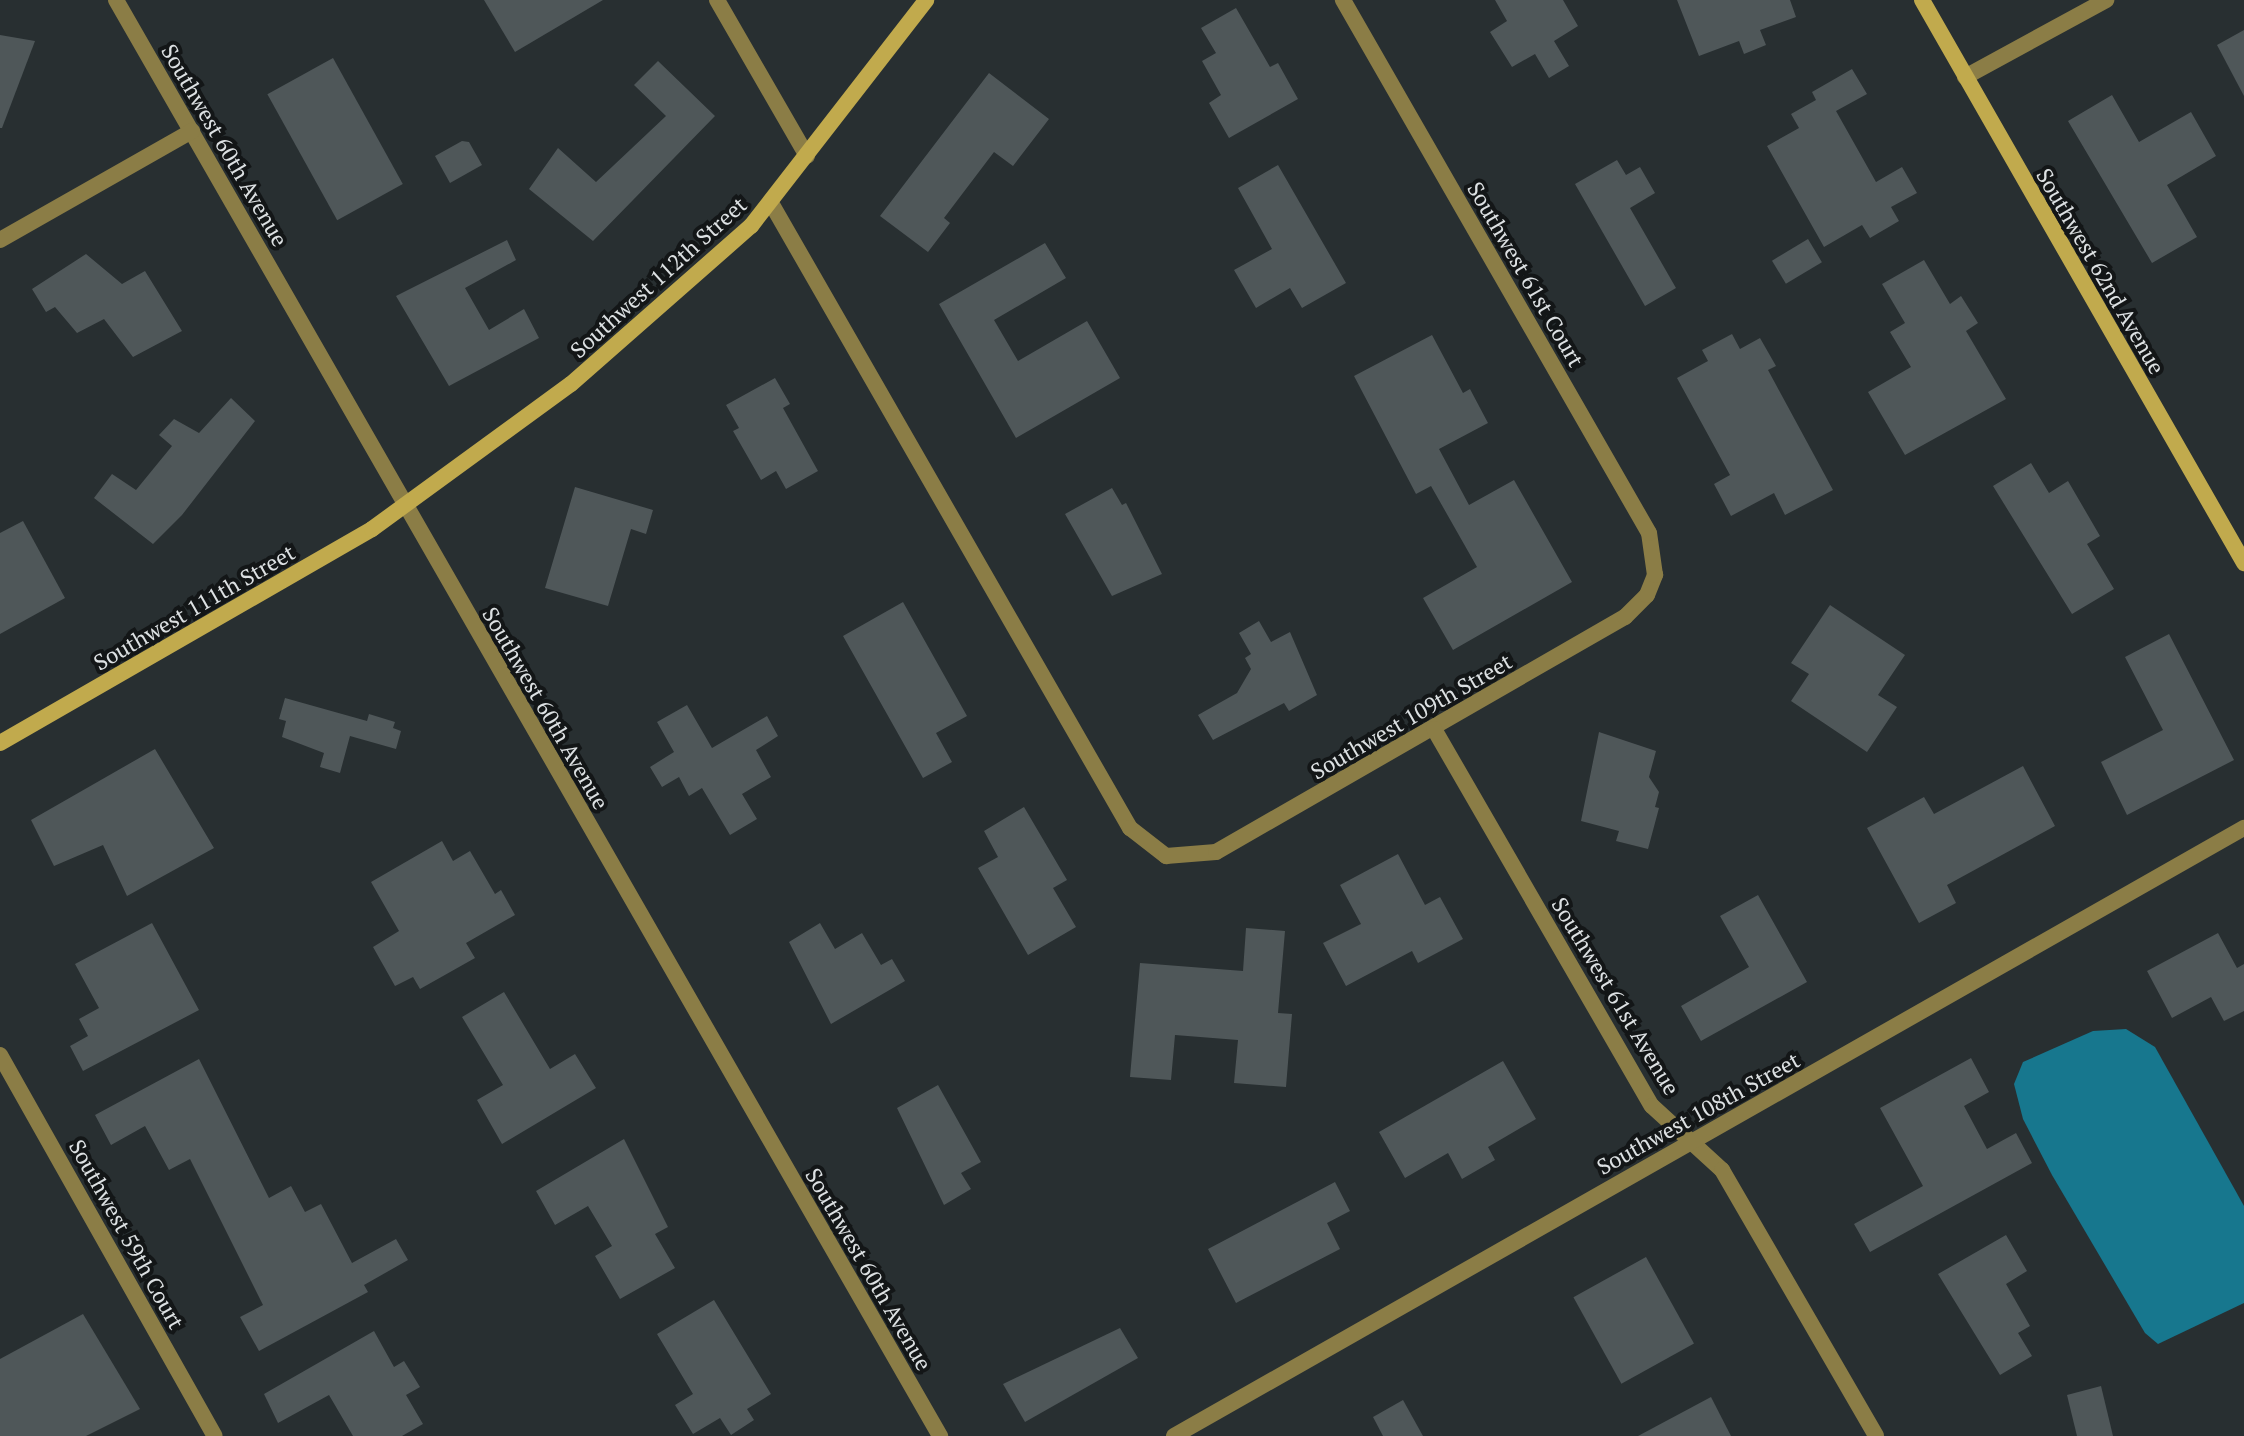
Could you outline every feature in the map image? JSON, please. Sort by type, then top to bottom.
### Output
[{"type":"main road","name":"Southwest 112th Street","points":[[407,506],[618,345],[771,203],[926,0]]},
{"type":"main road","name":"Southwest 62nd Avenue","points":[[1922,0],[2244,563]]},
{"type":"main road","name":"Southwest 111th Street","points":[[0,743],[407,506]]},
{"type":"street","name":"Southwest 60th Avenue","points":[[116,0],[940,1436]]},
{"type":"street","points":[[717,0],[807,156]]},
{"type":"street","name":"Southwest 61st Court","points":[[1343,0],[1649,533],[1655,575]]},
{"type":"street","points":[[1965,77],[2106,0]]},
{"type":"street","points":[[0,240],[192,131]]},
{"type":"street","name":"Southwest 109th Street","points":[[771,203],[1130,828],[1166,856],[1216,852],[1434,729],[1625,617],[1647,595],[1655,575]]},
{"type":"street","name":"Southwest 61st Avenue","points":[[1434,729],[1652,1106],[1722,1170],[1876,1436]]},
{"type":"street","name":"Southwest 108th Street","points":[[1174,1436],[2244,828]]},
{"type":"street","name":"Southwest 59th Court","points":[[0,1055],[215,1436]]},
{"type":"water","points":[[2126,1029],[2155,1047],[2244,1206],[2244,1303],[2158,1344],[2145,1333],[2052,1175],[2023,1119],[2014,1084],[2023,1062],[2093,1031]]},
{"type":"building","points":[[484,0],[603,0],[515,52]]},
{"type":"building","points":[[1495,0],[1563,0],[1578,26],[1554,41],[1569,66],[1549,78],[1535,54],[1512,67],[1490,32],[1507,21]]},
{"type":"building","points":[[1677,0],[1790,0],[1796,17],[1760,30],[1766,45],[1744,54],[1739,41],[1699,56]]},
{"type":"building","points":[[1236,8],[1270,67],[1278,63],[1298,99],[1229,138],[1209,103],[1221,95],[1202,61],[1216,53],[1201,28]]},
{"type":"building","points":[[2244,30],[2244,96],[2217,45]]},
{"type":"building","points":[[0,35],[35,41],[2,128],[0,128]]},
{"type":"building","points":[[333,58],[403,184],[337,220],[267,94]]},
{"type":"building","points":[[658,61],[715,116],[593,241],[529,189],[558,148],[596,182],[666,116],[634,85]]},
{"type":"building","points":[[1852,69],[1867,94],[1836,111],[1876,182],[1902,167],[1917,193],[1891,207],[1899,221],[1870,238],[1862,225],[1824,247],[1767,146],[1799,128],[1791,114],[1816,100],[1812,92]]},
{"type":"building","points":[[989,73],[1049,119],[1013,166],[994,152],[944,218],[950,223],[928,252],[880,216]]},
{"type":"building","points":[[2112,95],[2139,142],[2191,112],[2216,156],[2167,185],[2197,237],[2152,263],[2068,121]]},
{"type":"building","points":[[462,141],[469,142],[482,165],[450,183],[435,156]]},
{"type":"building","points":[[1617,160],[1626,175],[1640,167],[1655,193],[1630,208],[1676,288],[1645,306],[1575,184]]},
{"type":"building","points":[[1278,165],[1346,283],[1302,308],[1290,288],[1256,308],[1234,270],[1272,249],[1238,188]]},
{"type":"building","points":[[1808,239],[1822,262],[1786,284],[1772,261]]},
{"type":"building","points":[[507,240],[516,260],[465,288],[489,330],[524,309],[539,338],[449,386],[396,296]]},
{"type":"building","points":[[1045,243],[1066,278],[994,320],[1018,361],[1087,321],[1120,378],[1016,438],[939,304]]},
{"type":"building","points":[[86,254],[122,284],[145,271],[182,331],[133,357],[104,319],[77,333],[55,307],[46,312],[32,289]]},
{"type":"building","points":[[1924,260],[1950,304],[1961,296],[1978,323],[1966,331],[2006,399],[1905,455],[1868,392],[1911,367],[1890,332],[1905,323],[1882,284]]},
{"type":"building","points":[[1732,334],[1740,349],[1760,338],[1776,366],[1768,370],[1833,490],[1785,515],[1774,493],[1731,516],[1714,484],[1730,475],[1677,378],[1708,361],[1702,350]]},
{"type":"building","points":[[1432,335],[1463,393],[1470,389],[1488,423],[1439,449],[1469,505],[1514,480],[1572,582],[1453,650],[1423,598],[1477,567],[1431,486],[1416,494],[1354,376]]},
{"type":"building","points":[[775,378],[790,404],[783,408],[818,471],[786,489],[776,471],[761,480],[733,431],[739,428],[726,405]]},
{"type":"building","points":[[231,398],[255,421],[182,515],[153,544],[94,498],[112,474],[136,490],[172,446],[159,435],[174,419],[199,433]]},
{"type":"building","points":[[2031,463],[2049,493],[2068,481],[2100,536],[2087,544],[2114,589],[2072,614],[1993,486]]},
{"type":"building","points":[[575,487],[653,510],[646,534],[631,529],[608,606],[545,588]]},
{"type":"building","points":[[1112,488],[1122,505],[1126,503],[1162,574],[1112,596],[1065,514]]},
{"type":"building","points":[[23,521],[65,598],[0,634],[0,533]]},
{"type":"building","points":[[903,602],[967,716],[936,733],[952,762],[923,778],[843,636]]},
{"type":"building","points":[[1830,605],[1905,655],[1878,695],[1897,707],[1867,752],[1791,701],[1809,674],[1791,663]]},
{"type":"building","points":[[1259,621],[1271,642],[1290,632],[1317,695],[1289,711],[1284,703],[1213,740],[1198,715],[1237,693],[1251,669],[1245,658],[1251,654],[1239,633]]},
{"type":"building","points":[[2169,634],[2234,760],[2127,815],[2101,762],[2163,730],[2125,657]]},
{"type":"building","points":[[285,698],[367,721],[369,714],[395,722],[393,728],[401,731],[396,749],[350,736],[340,773],[320,767],[324,753],[282,737],[286,721],[279,719]]},
{"type":"building","points":[[687,705],[712,748],[767,716],[778,736],[756,750],[771,777],[742,794],[757,819],[730,835],[702,788],[689,796],[679,777],[662,787],[650,767],[674,752],[657,722]]},
{"type":"building","points":[[1599,732],[1656,751],[1649,777],[1659,792],[1655,807],[1659,808],[1648,849],[1616,841],[1619,831],[1581,821]]},
{"type":"building","points":[[155,749],[214,848],[127,896],[103,845],[54,866],[31,820]]},
{"type":"building","points":[[2023,766],[2055,826],[1947,885],[1956,903],[1919,923],[1867,828],[1924,797],[1934,814]]},
{"type":"building","points":[[1024,807],[1067,880],[1053,888],[1076,927],[1028,955],[978,868],[998,857],[984,831]]},
{"type":"building","points":[[442,841],[453,861],[470,851],[495,894],[501,890],[515,915],[466,943],[475,958],[420,989],[413,977],[395,986],[373,947],[399,931],[371,882]]},
{"type":"building","points":[[1398,854],[1425,905],[1440,897],[1463,939],[1418,963],[1412,951],[1346,986],[1323,943],[1361,924],[1340,885]]},
{"type":"building","points":[[1758,895],[1807,982],[1701,1041],[1681,1006],[1749,967],[1720,916]]},
{"type":"building","points":[[152,923],[199,1010],[83,1071],[70,1046],[88,1036],[79,1019],[99,1008],[75,964]]},
{"type":"building","points":[[820,923],[835,949],[862,933],[881,965],[892,959],[905,981],[831,1024],[789,942]]},
{"type":"building","points":[[1246,928],[1285,931],[1278,1013],[1292,1014],[1286,1087],[1234,1083],[1238,1040],[1175,1035],[1171,1080],[1130,1077],[1140,963],[1243,971]]},
{"type":"building","points":[[2218,933],[2237,968],[2244,964],[2244,1011],[2224,1021],[2211,997],[2172,1018],[2147,971]]},
{"type":"building","points":[[504,992],[550,1069],[575,1054],[596,1088],[502,1144],[477,1100],[503,1085],[462,1017]]},
{"type":"building","points":[[1971,1058],[1989,1092],[1964,1106],[1987,1149],[2016,1133],[2032,1163],[1870,1252],[1854,1224],[1923,1186],[1880,1108]]},
{"type":"building","points":[[199,1059],[269,1198],[291,1186],[305,1212],[321,1204],[352,1263],[396,1239],[408,1260],[364,1285],[368,1292],[259,1351],[240,1317],[263,1305],[190,1159],[169,1170],[145,1126],[111,1145],[95,1115]]},
{"type":"building","points":[[1503,1061],[1536,1119],[1488,1147],[1495,1160],[1462,1179],[1448,1153],[1405,1178],[1379,1132]]},
{"type":"building","points":[[938,1085],[981,1162],[961,1173],[971,1189],[944,1205],[897,1108]]},
{"type":"building","points":[[624,1139],[668,1227],[655,1234],[675,1268],[620,1299],[595,1256],[612,1246],[588,1206],[555,1225],[536,1191]]},
{"type":"building","points":[[1335,1182],[1350,1211],[1327,1223],[1340,1249],[1236,1303],[1208,1249]]},
{"type":"building","points":[[2006,1235],[2027,1271],[2006,1284],[2030,1326],[2018,1333],[2032,1356],[2000,1375],[1938,1274]]},
{"type":"building","points":[[1646,1257],[1694,1344],[1621,1384],[1573,1297]]},
{"type":"building","points":[[714,1300],[771,1394],[747,1409],[754,1420],[731,1435],[720,1418],[693,1434],[675,1405],[693,1394],[657,1334]]},
{"type":"building","points":[[83,1314],[140,1409],[86,1436],[0,1436],[0,1359]]},
{"type":"building","points":[[1120,1328],[1138,1358],[1025,1422],[1003,1384]]},
{"type":"building","points":[[374,1331],[394,1367],[404,1361],[420,1387],[406,1395],[423,1424],[402,1436],[353,1436],[329,1395],[278,1423],[264,1394]]},
{"type":"building","points":[[2101,1386],[2113,1436],[2077,1436],[2067,1395]]},
{"type":"building","points":[[1711,1397],[1731,1436],[1638,1436]]},
{"type":"building","points":[[1403,1400],[1423,1436],[1383,1436],[1373,1417]]}]
